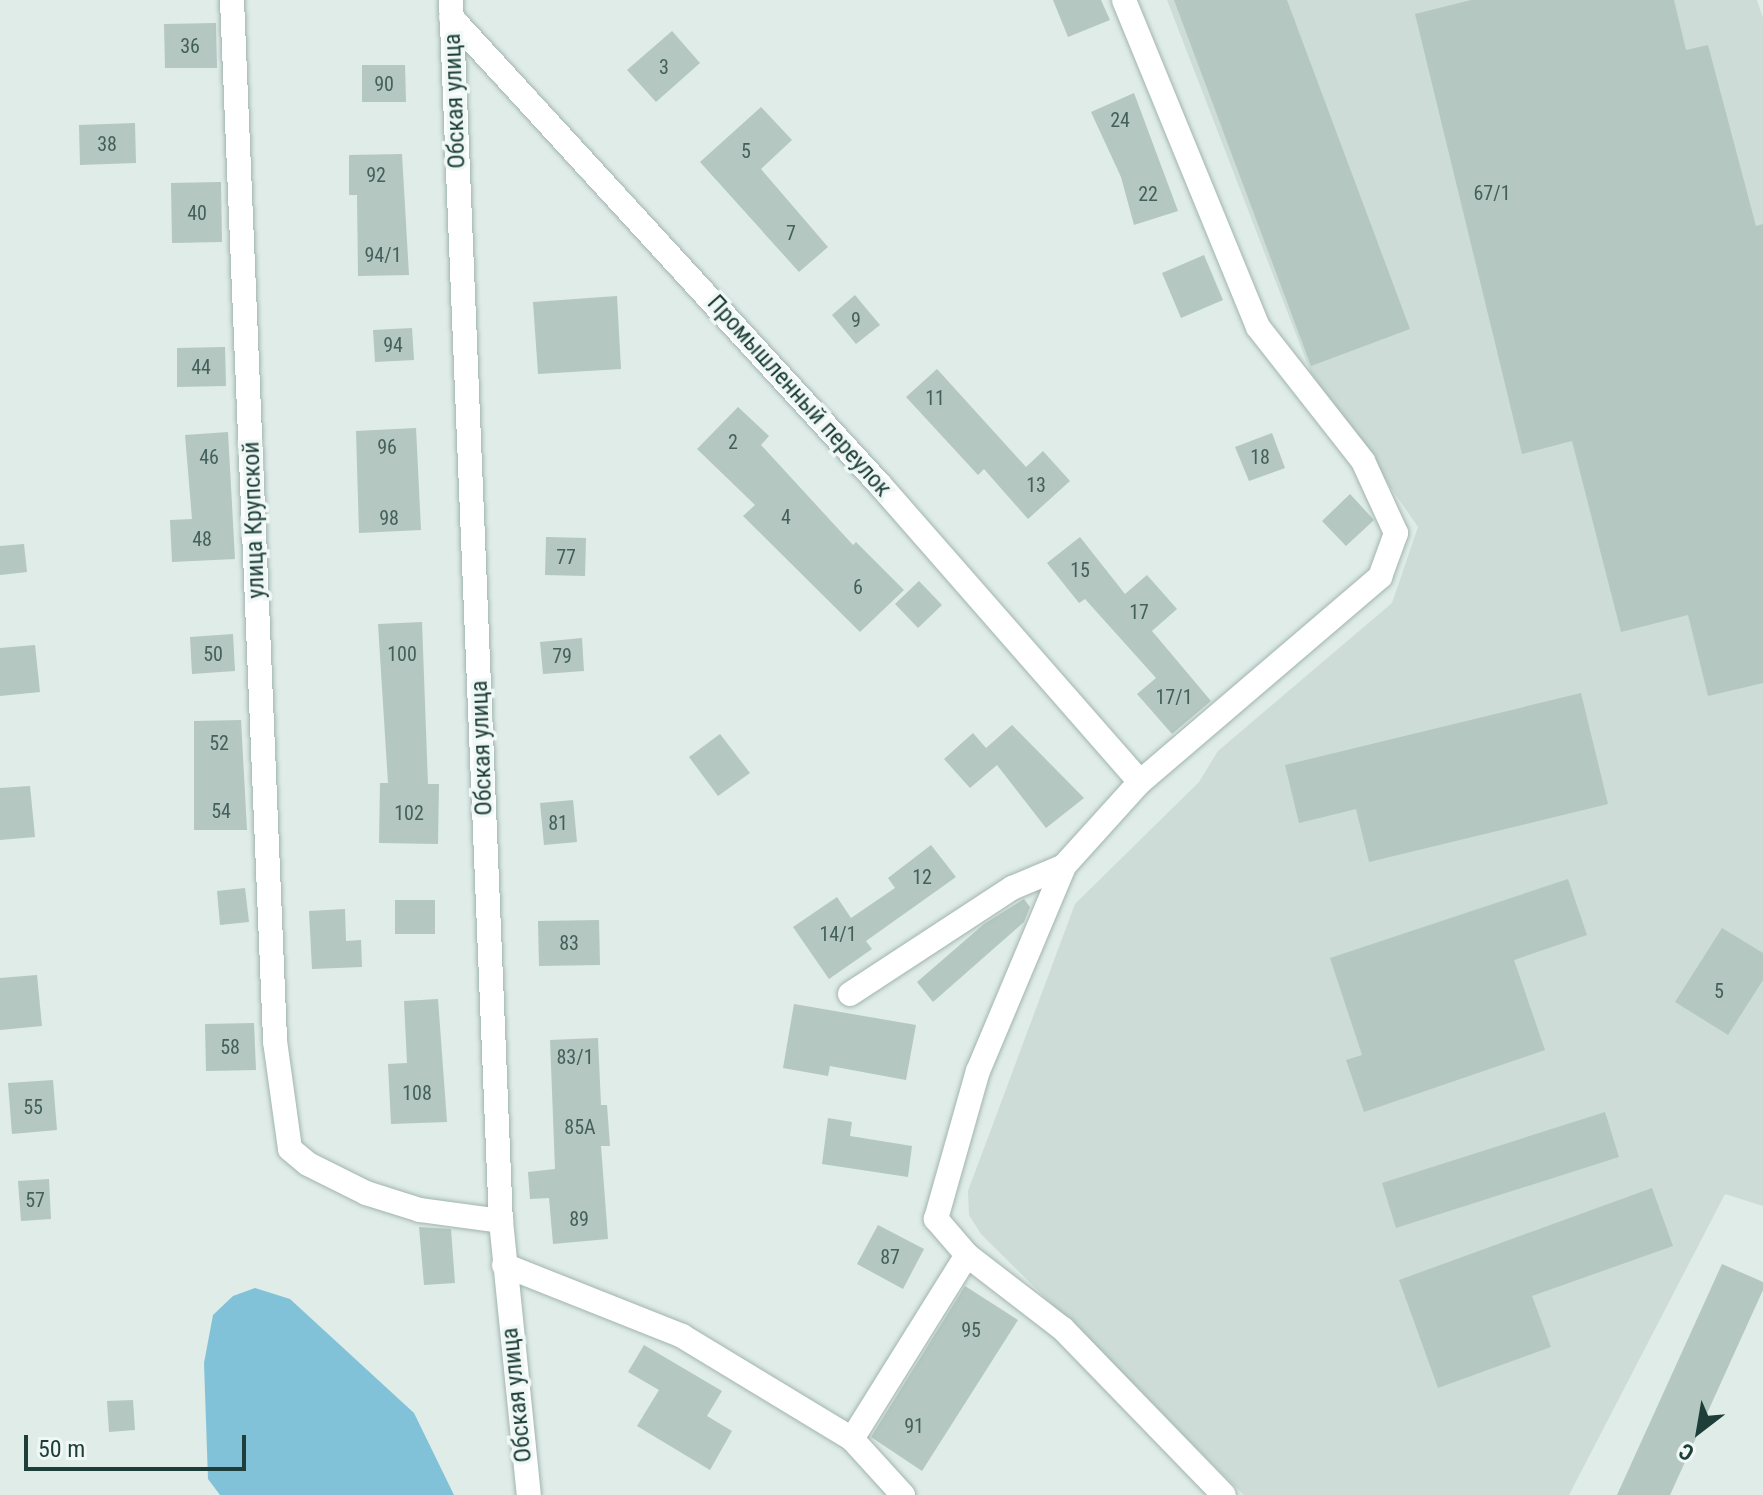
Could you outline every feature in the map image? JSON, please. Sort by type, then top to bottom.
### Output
[{"type":"street","name":"улица Крупской","points":[[232,0],[275,1041],[290,1149],[308,1164],[366,1193],[420,1210],[501,1221]]},
{"type":"street","points":[[1124,0],[1258,327],[1363,461],[1396,533],[1380,577],[1140,782],[1064,866],[978,1071],[936,1219],[967,1255],[1063,1329],[1224,1495]]},
{"type":"street","name":"Промышленный переулок","points":[[451,8],[881,486],[1140,782]]},
{"type":"street","name":"Обская улица","points":[[451,8],[501,1221],[529,1495]]},
{"type":"street","points":[[850,994],[1012,888],[1064,866]]},
{"type":"street","points":[[852,1439],[967,1255]]},
{"type":"street","points":[[504,1265],[682,1336],[852,1439],[903,1495]]},
{"type":"shaded area","points":[[1167,0],[1757,0],[1763,18],[1763,1206],[1725,1194],[1569,1495],[1244,1495],[981,1234],[969,1215],[968,1191],[1075,904],[1199,782],[1218,751],[1392,603],[1418,527],[1311,373]]},
{"type":"water","points":[[255,1288],[290,1299],[414,1413],[454,1495],[220,1495],[208,1479],[204,1363],[213,1315],[233,1296]]},
{"type":"building","points":[[1053,0],[1101,0],[1110,20],[1068,37]]},
{"type":"building","points":[[1174,0],[1287,0],[1410,329],[1311,366]]},
{"type":"building","points":[[1471,0],[1674,0],[1686,50],[1708,45],[1756,226],[1763,224],[1763,683],[1708,696],[1688,615],[1621,632],[1572,441],[1522,454],[1415,14]]},
{"type":"building","points":[[216,23],[217,68],[165,68],[164,24]]},
{"type":"building","points":[[672,31],[700,63],[656,102],[627,70]]},
{"type":"building","points":[[362,65],[405,65],[406,102],[362,102]]},
{"type":"building","points":[[1134,93],[1178,211],[1134,225],[1121,177],[1091,112]]},
{"type":"building","points":[[761,107],[792,140],[761,169],[828,247],[799,272],[700,162]]},
{"type":"building","points":[[135,123],[136,163],[80,165],[79,125]]},
{"type":"building","points":[[402,154],[409,275],[358,276],[357,195],[349,195],[349,155]]},
{"type":"building","points":[[221,182],[222,242],[172,243],[171,183]]},
{"type":"building","points":[[1204,255],[1223,300],[1181,318],[1162,273]]},
{"type":"building","points":[[855,295],[880,325],[856,344],[832,315]]},
{"type":"building","points":[[617,296],[621,369],[538,374],[533,302]]},
{"type":"building","points":[[412,328],[414,360],[375,362],[373,330]]},
{"type":"building","points":[[225,347],[226,386],[177,387],[177,348]]},
{"type":"building","points":[[937,369],[1026,467],[1043,451],[1070,481],[1028,519],[984,469],[978,475],[906,397]]},
{"type":"building","points":[[738,407],[769,436],[761,445],[853,545],[856,542],[904,590],[860,632],[743,516],[755,505],[697,449]]},
{"type":"building","points":[[416,428],[421,530],[359,533],[356,431]]},
{"type":"building","points":[[228,432],[235,559],[172,562],[170,520],[192,519],[185,435]]},
{"type":"building","points":[[1272,433],[1285,468],[1249,481],[1235,447]]},
{"type":"building","points":[[1350,494],[1374,520],[1346,546],[1322,521]]},
{"type":"building","points":[[546,537],[586,538],[585,576],[545,575]]},
{"type":"building","points":[[1080,537],[1125,594],[1147,575],[1177,609],[1152,631],[1211,701],[1172,734],[1137,694],[1156,678],[1085,599],[1079,603],[1047,563]]},
{"type":"building","points":[[24,544],[27,572],[0,575],[0,546]]},
{"type":"building","points":[[919,581],[942,605],[918,628],[895,604]]},
{"type":"building","points":[[422,622],[428,784],[439,784],[438,844],[379,843],[380,783],[388,783],[378,624]]},
{"type":"building","points":[[233,634],[235,671],[192,674],[190,637]]},
{"type":"building","points":[[582,638],[584,671],[543,674],[540,642]]},
{"type":"building","points":[[35,645],[40,692],[0,696],[0,648]]},
{"type":"building","points":[[1581,693],[1608,804],[1369,862],[1356,809],[1299,823],[1285,765]]},
{"type":"building","points":[[241,720],[247,830],[194,830],[194,721]]},
{"type":"building","points":[[1012,725],[1084,798],[1046,828],[997,765],[970,788],[944,759],[973,733],[986,748]]},
{"type":"building","points":[[720,734],[750,773],[718,796],[689,757]]},
{"type":"building","points":[[30,786],[35,837],[0,840],[0,788]]},
{"type":"building","points":[[573,800],[577,842],[544,845],[540,803]]},
{"type":"building","points":[[931,845],[956,877],[866,941],[872,949],[829,979],[793,927],[837,897],[851,918],[895,888],[888,878]]},
{"type":"building","points":[[1568,879],[1587,935],[1514,960],[1545,1050],[1364,1112],[1346,1060],[1362,1055],[1330,958]]},
{"type":"building","points":[[245,888],[249,922],[220,925],[217,891]]},
{"type":"building","points":[[1024,899],[1030,907],[1024,922],[933,1002],[917,982],[984,924]]},
{"type":"building","points":[[395,900],[435,900],[435,934],[395,934]]},
{"type":"building","points":[[345,909],[346,941],[361,940],[362,967],[312,969],[309,911]]},
{"type":"building","points":[[599,920],[600,965],[539,966],[538,921]]},
{"type":"building","points":[[1722,928],[1763,953],[1763,980],[1728,1035],[1675,1002]]},
{"type":"building","points":[[37,975],[42,1026],[0,1030],[0,978]]},
{"type":"building","points":[[438,999],[447,1122],[391,1124],[388,1064],[407,1063],[404,1001]]},
{"type":"building","points":[[794,1004],[916,1025],[906,1080],[830,1066],[828,1076],[783,1068]]},
{"type":"building","points":[[254,1023],[256,1070],[206,1071],[205,1024]]},
{"type":"building","points":[[598,1038],[601,1105],[607,1105],[610,1146],[601,1146],[608,1239],[553,1244],[549,1198],[530,1199],[528,1172],[555,1169],[550,1040]]},
{"type":"building","points":[[53,1080],[57,1130],[12,1134],[8,1083]]},
{"type":"building","points":[[1605,1112],[1619,1157],[1396,1228],[1382,1183]]},
{"type":"building","points":[[828,1118],[852,1122],[850,1136],[912,1146],[908,1177],[822,1164]]},
{"type":"building","points":[[49,1179],[51,1219],[21,1221],[18,1181]]},
{"type":"building","points":[[1652,1188],[1673,1246],[1532,1296],[1551,1347],[1438,1388],[1399,1280]]},
{"type":"building","points":[[878,1225],[924,1249],[903,1289],[857,1264]]},
{"type":"building","points":[[419,1227],[451,1229],[455,1283],[424,1285]]},
{"type":"building","points":[[1722,1264],[1763,1282],[1763,1290],[1670,1495],[1617,1495]]},
{"type":"building","points":[[965,1286],[1018,1320],[922,1471],[871,1437]]},
{"type":"building","points":[[644,1345],[722,1391],[707,1416],[732,1431],[710,1470],[637,1426],[659,1390],[628,1372]]},
{"type":"building","points":[[133,1400],[135,1430],[109,1432],[107,1401]]}]
